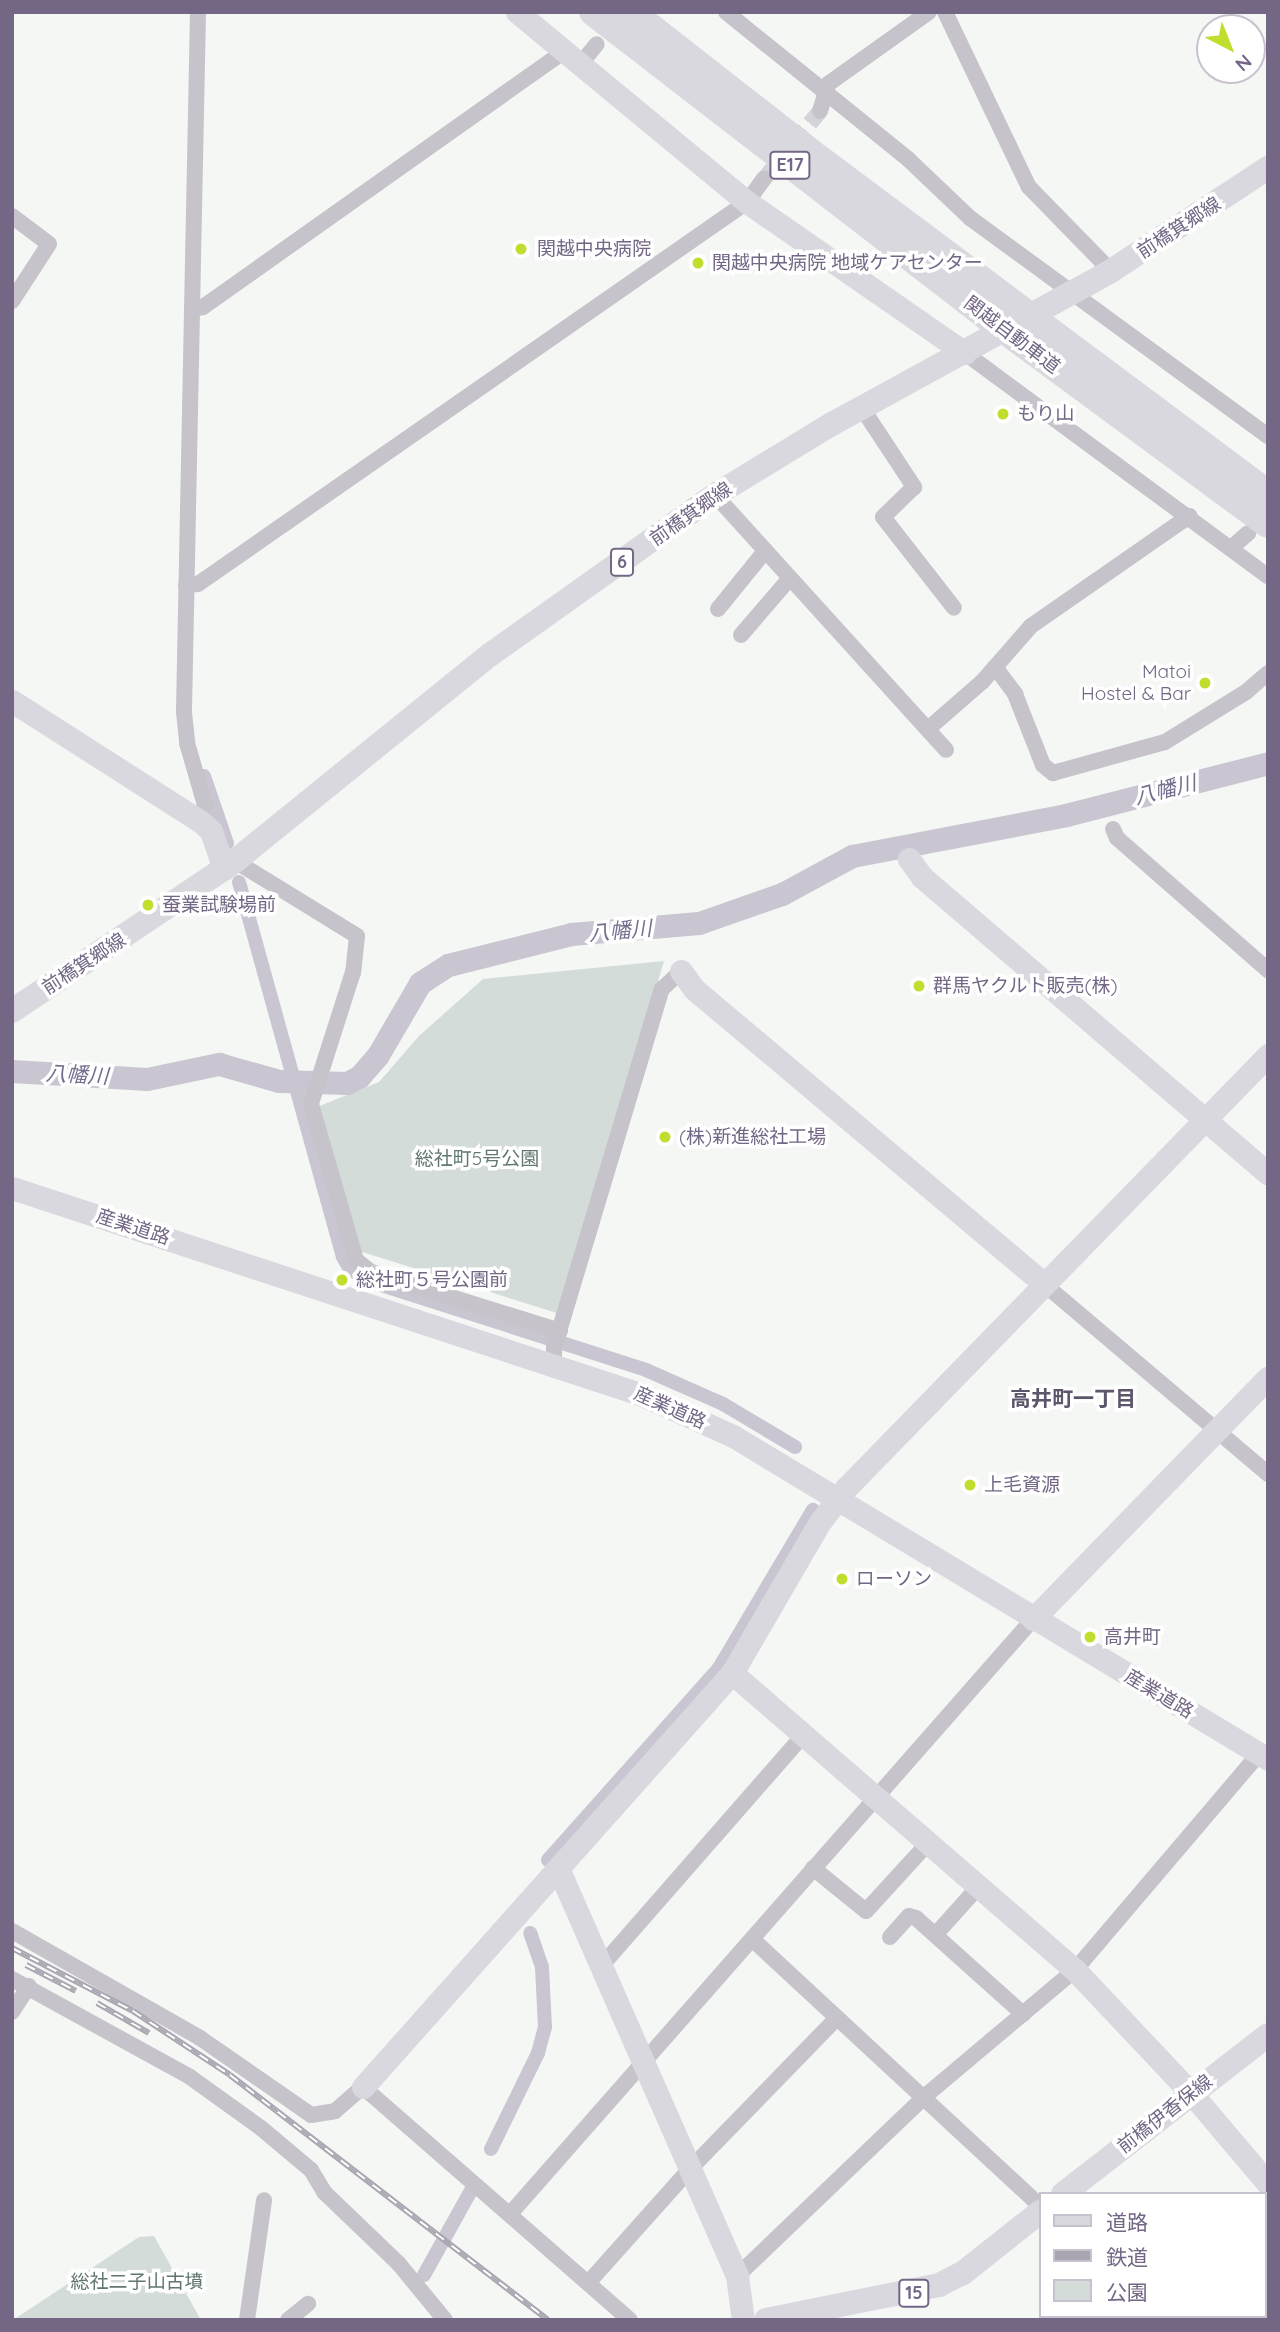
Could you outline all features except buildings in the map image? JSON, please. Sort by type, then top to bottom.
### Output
[{"type":"highway","name":"関越自動車道","points":[[593,12],[1030,334],[1268,495]]},
{"type":"highway","name":"関越自動車道","points":[[631,12],[998,310]]},
{"type":"highway","name":"関越自動車道","points":[[1030,334],[1258,529]]},
{"type":"main road","name":"前橋箕郷線","points":[[12,1011],[230,865],[464,675],[716,495],[862,408],[1075,293],[1268,168]]},
{"type":"main road","name":"前橋伊香保線","points":[[1066,2192],[1268,2035]]},
{"type":"main road","name":"15","points":[[766,2320],[939,2285],[974,2265],[1038,2214]]},
{"type":"street","points":[[198,12],[185,726],[205,805],[200,821]]},
{"type":"street","points":[[517,12],[747,202],[965,353],[1268,576]]},
{"type":"street","points":[[726,12],[743,18],[970,218],[1268,436]]},
{"type":"street","points":[[820,111],[828,93],[828,84],[929,12]]},
{"type":"street","points":[[945,12],[1030,187],[1111,271]]},
{"type":"street","points":[[192,309],[203,307],[597,44]]},
{"type":"street","points":[[186,585],[198,584],[747,202],[764,180]]},
{"type":"street","points":[[12,216],[49,244],[12,301]]},
{"type":"street","points":[[862,408],[914,487],[883,517],[954,608]]},
{"type":"street","points":[[716,495],[947,750]]},
{"type":"street","points":[[929,728],[995,667],[1040,620],[1189,516]]},
{"type":"street","points":[[1231,548],[1258,529]]},
{"type":"street","points":[[718,609],[765,551]]},
{"type":"street","points":[[741,635],[790,578]]},
{"type":"street","points":[[995,667],[1015,694],[1044,765],[1053,773],[1160,745],[1246,692],[1268,673]]},
{"type":"street","points":[[12,701],[200,821],[211,831],[230,865],[357,936],[353,972],[313,1096],[312,1111],[360,1265],[560,1331]]},
{"type":"street","points":[[1113,829],[1117,838],[1268,970]]},
{"type":"street","points":[[909,859],[922,877],[1268,1174]]},
{"type":"street","points":[[554,1364],[560,1331],[662,989],[681,971],[694,989],[1268,1474]]},
{"type":"street","points":[[12,1931],[200,2038],[311,2115],[335,2111],[363,2087],[733,1673],[837,1499],[1268,1055]]},
{"type":"street","name":"産業道路","points":[[12,1188],[640,1394],[733,1436],[1033,1619],[1265,1752]]},
{"type":"street","points":[[510,2214],[1033,1619],[1268,1377]]},
{"type":"street","points":[[733,1673],[1075,1970],[1192,2094],[1268,2184]]},
{"type":"street","points":[[603,1964],[804,1734]]},
{"type":"street","points":[[737,2276],[924,2097],[1075,1970],[1265,1752]]},
{"type":"street","points":[[813,1868],[866,1911],[929,1842]]},
{"type":"street","points":[[558,1868],[603,1964],[737,2276],[743,2320]]},
{"type":"street","points":[[936,1934],[979,1886]]},
{"type":"street","points":[[890,1937],[912,1916],[936,1934],[1023,2014]]},
{"type":"street","points":[[752,1939],[1038,2204]]},
{"type":"street","points":[[12,1979],[190,2077],[261,2128],[311,2170],[324,2192],[399,2264],[445,2320]]},
{"type":"street","points":[[12,2012],[29,1986]]},
{"type":"street","points":[[588,2283],[690,2169],[837,2018]]},
{"type":"street","points":[[363,2087],[629,2320]]},
{"type":"street","points":[[247,2320],[264,2200]]},
{"type":"street","points":[[288,2320],[308,2304]]},
{"type":"green space","name":"総社町5号公園","points":[[664,961],[560,1314],[359,1251],[317,1107],[379,1082],[419,1036],[483,979]]},
{"type":"green space","name":"総社二子山古墳","points":[[154,2236],[201,2320],[13,2320],[139,2237]]},
{"type":"waterway","name":"八幡川","points":[[12,1071],[147,1079],[219,1064],[279,1081],[347,1083],[359,1077],[378,1055],[420,983],[448,965],[571,934],[699,923],[782,894],[852,856],[1066,815],[1268,763]]},
{"type":"waterway","points":[[204,776],[227,843]]},
{"type":"waterway","points":[[239,882],[343,1257],[350,1269],[369,1281],[646,1370],[723,1404],[795,1447]]},
{"type":"waterway","points":[[548,1860],[719,1668],[813,1510]]},
{"type":"waterway","points":[[491,2149],[538,2053],[545,2027],[542,1967],[530,1933]]},
{"type":"waterway","points":[[424,2275],[473,2187]]},
{"type":"tunnel","points":[[764,179],[820,111]]},
{"type":"railway","points":[[12,1948],[133,2011],[230,2075],[548,2320]]},
{"type":"railway","points":[[26,1965],[76,1991]]},
{"type":"railway","points":[[97,2003],[149,2033]]},
{"type":"place","name":"関越中央病院","points":[[521,249]]},
{"type":"place","name":"関越中央病院 地域ケアセンター","points":[[698,263]]},
{"type":"place","name":"もり山","points":[[1003,414]]},
{"type":"place","name":"Matoi Hostel & Bar","points":[[1205,683]]},
{"type":"place","name":"蚕業試験場前","points":[[148,905]]},
{"type":"place","name":"群馬ヤクルト販売(株)","points":[[919,986]]},
{"type":"place","name":"(株)新進総社工場","points":[[665,1137]]},
{"type":"place","name":"総社町５号公園前","points":[[342,1280]]},
{"type":"place","name":"上毛資源","points":[[970,1485]]},
{"type":"place","name":"ローソン","points":[[842,1579]]},
{"type":"place","name":"高井町","points":[[1090,1637]]},
{"type":"district","name":"高井町一丁目","points":[[1073,1398]]}]
